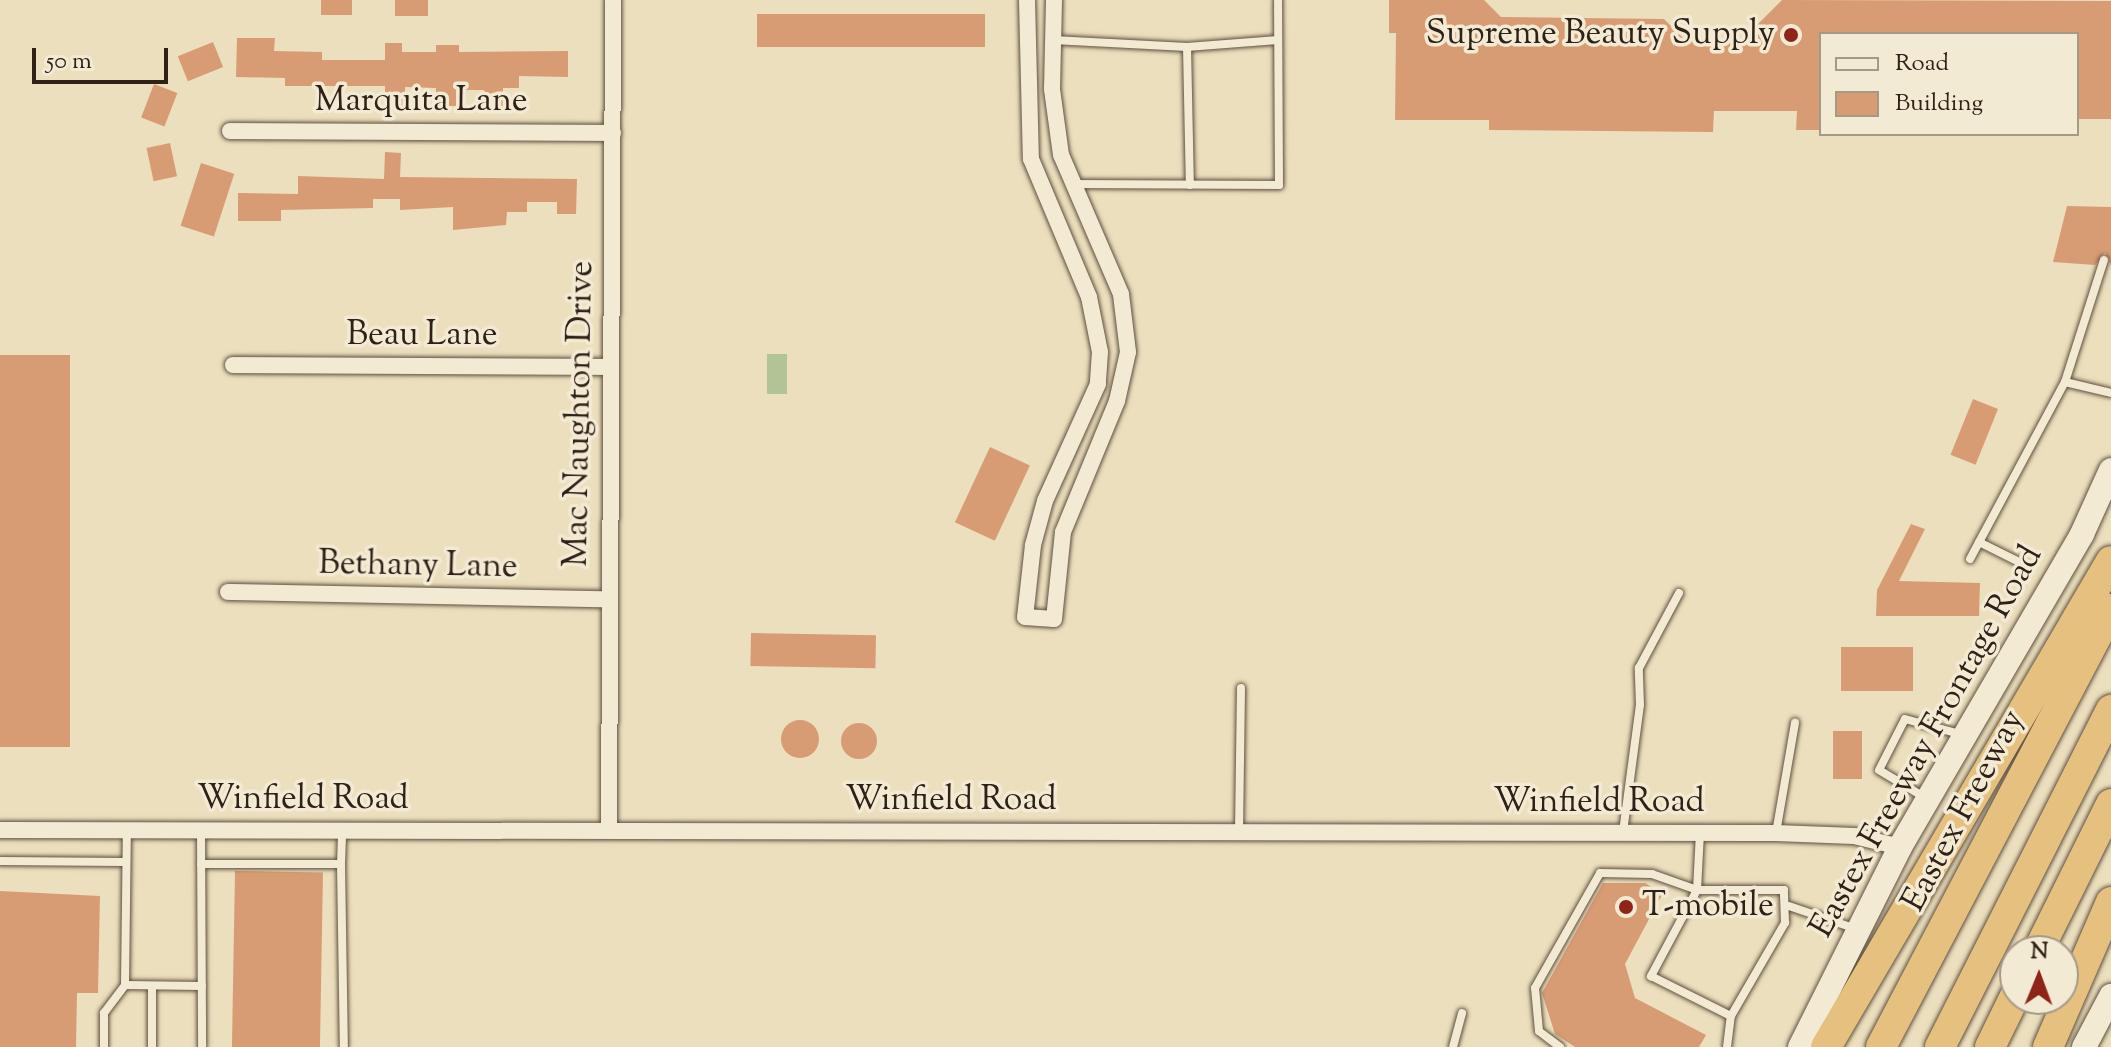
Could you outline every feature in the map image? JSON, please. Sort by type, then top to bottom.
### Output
[{"type":"highway","points":[[1826,1047],[2111,561]]},
{"type":"highway","name":"Eastex Freeway","points":[[1881,1047],[2111,609]]},
{"type":"highway","points":[[1940,1047],[2111,710]]},
{"type":"highway","points":[[2046,935],[2111,804]]},
{"type":"highway","points":[[2048,1047],[2111,902]]},
{"type":"highway","points":[[1990,1047],[2006,1015]]},
{"type":"main road","name":"Eastex Freeway Frontage Road","points":[[1800,1047],[1900,847],[2082,534],[2111,470]]},
{"type":"main road","points":[[2084,1047],[2111,996]]},
{"type":"street","name":"Mac Naughton Drive","points":[[609,830],[607,599],[613,0]]},
{"type":"street","points":[[1027,0],[1028,116],[1035,174],[1089,297],[1100,352],[1098,384],[1045,501],[1033,545],[1025,617],[1054,619],[1063,532],[1117,401],[1128,352],[1121,294],[1073,184],[1054,114],[1054,0]]},
{"type":"street","points":[[1028,116],[1054,114]]},
{"type":"street","name":"Marquita Lane","points":[[230,131],[613,133]]},
{"type":"street","points":[[1100,352],[1128,352]]},
{"type":"street","name":"Beau Lane","points":[[233,365],[611,367]]},
{"type":"street","name":"Bethany Lane","points":[[228,592],[607,599]]},
{"type":"street","name":"Winfield Road","points":[[0,830],[1776,833],[1854,836],[1900,847]]},
{"type":"lane","points":[[1073,184],[1279,185],[1278,0]]},
{"type":"lane","points":[[1053,40],[1187,47],[1278,40]]},
{"type":"lane","points":[[1187,47],[1190,185]]},
{"type":"lane","points":[[1970,559],[2065,382],[2104,260]]},
{"type":"lane","points":[[2065,382],[2111,393]]},
{"type":"lane","points":[[1979,542],[2023,564]]},
{"type":"lane","points":[[1623,833],[1640,705],[1639,668],[1679,593]]},
{"type":"lane","points":[[1239,832],[1241,688]]},
{"type":"lane","points":[[1928,799],[1879,770],[1905,719],[1965,735]]},
{"type":"lane","points":[[1776,833],[1795,723]]},
{"type":"lane","points":[[342,830],[344,1047]]},
{"type":"lane","points":[[104,1047],[104,1013],[125,985],[124,862],[127,831]]},
{"type":"lane","points":[[201,831],[202,1047]]},
{"type":"lane","points":[[1700,833],[1697,890],[1651,976],[1731,1016]]},
{"type":"lane","points":[[0,861],[124,862]]},
{"type":"lane","points":[[201,864],[341,864]]},
{"type":"lane","points":[[1560,1047],[1539,1031],[1535,988],[1600,873],[1652,874],[1697,890],[1784,890],[1789,906],[1785,923],[1731,1016],[1727,1047]]},
{"type":"lane","points":[[1789,906],[1859,930]]},
{"type":"lane","points":[[125,985],[202,986]]},
{"type":"lane","points":[[152,986],[152,1047]]},
{"type":"lane","points":[[1453,1047],[1462,1013]]},
{"type":"green space","points":[[767,354],[787,354],[787,394],[767,394]]},
{"type":"building","points":[[321,0],[352,0],[352,15],[321,15]]},
{"type":"building","points":[[395,0],[428,0],[428,16],[395,16]]},
{"type":"building","points":[[1389,0],[1484,0],[1501,17],[1664,19],[1684,39],[1742,40],[1782,0],[2111,1],[2111,119],[2079,119],[2079,32],[1819,32],[1819,130],[1796,130],[1797,111],[1714,111],[1713,132],[1489,130],[1489,120],[1395,120],[1396,33],[1389,33]]},
{"type":"building","points":[[757,14],[985,14],[985,47],[757,47]]},
{"type":"building","points":[[237,38],[275,38],[274,51],[322,52],[322,60],[385,60],[385,43],[402,43],[402,52],[436,52],[436,45],[459,45],[459,52],[568,51],[568,77],[519,76],[519,88],[503,88],[503,110],[483,110],[484,90],[456,90],[456,106],[436,106],[436,88],[405,87],[405,109],[385,109],[385,86],[285,86],[285,78],[236,77]]},
{"type":"building","points":[[213,42],[223,67],[188,81],[178,56]]},
{"type":"building","points":[[154,84],[177,93],[164,127],[141,118]]},
{"type":"building","points":[[170,143],[177,176],[154,181],[147,148]]},
{"type":"building","points":[[385,152],[401,153],[400,177],[577,179],[576,214],[557,214],[557,202],[527,202],[527,212],[507,212],[506,225],[453,230],[453,207],[400,210],[400,199],[373,199],[373,208],[281,210],[281,221],[238,221],[238,193],[298,194],[298,176],[384,179]]},
{"type":"building","points":[[201,163],[234,174],[214,237],[181,226]]},
{"type":"building","points":[[2067,206],[2111,207],[2111,266],[2105,253],[2095,265],[2053,262]]},
{"type":"building","points":[[0,355],[70,355],[70,747],[0,747]]},
{"type":"building","points":[[1973,399],[1998,409],[1976,465],[1951,455]]},
{"type":"building","points":[[990,447],[1030,466],[995,541],[955,522]]},
{"type":"building","points":[[1911,524],[1925,529],[1899,581],[1980,583],[1979,616],[1876,616],[1877,590]]},
{"type":"building","points":[[751,633],[876,635],[875,668],[750,666]]},
{"type":"building","points":[[1841,647],[1913,647],[1913,691],[1841,691]]},
{"type":"building","points":[[800,720],[813,726],[819,739],[813,752],[800,758],[787,752],[781,739],[787,726]]},
{"type":"building","points":[[859,723],[872,728],[877,741],[872,754],[859,759],[846,754],[841,741],[846,728]]},
{"type":"building","points":[[1833,731],[1862,731],[1862,779],[1833,779]]},
{"type":"building","points":[[235,871],[323,873],[320,1047],[232,1047]]},
{"type":"building","points":[[1603,883],[1645,883],[1663,893],[1625,964],[1635,998],[1706,1035],[1699,1047],[1575,1047],[1555,1034],[1542,993]]},
{"type":"building","points":[[0,891],[100,896],[98,993],[77,993],[76,1047],[0,1047]]},
{"type":"place","name":"Supreme Beauty Supply","points":[[1791,35]]},
{"type":"place","name":"T-mobile","points":[[1626,907]]}]
